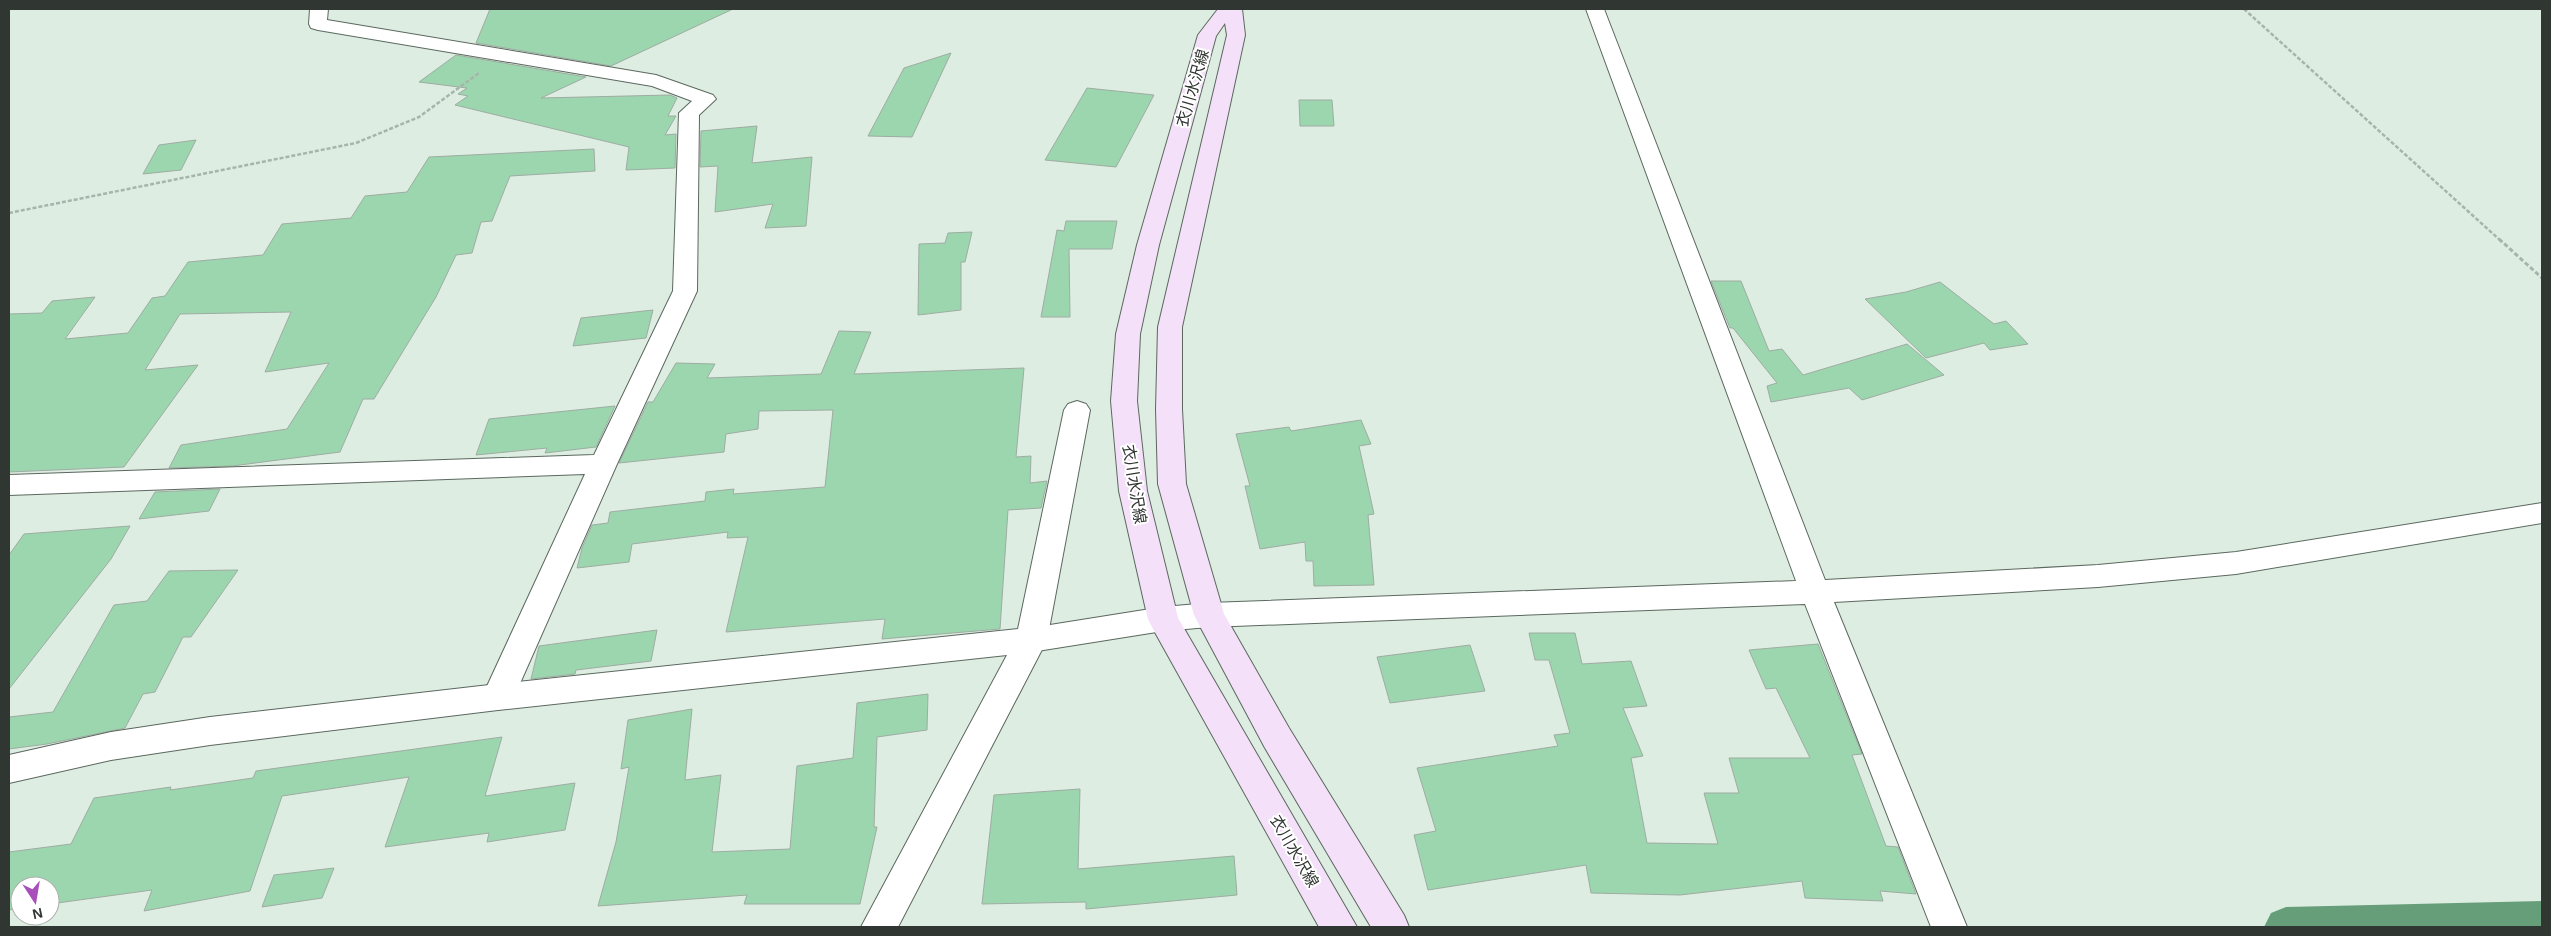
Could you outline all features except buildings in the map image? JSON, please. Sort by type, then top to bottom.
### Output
[{"type":"main road","name":"衣川水沢線","points":[[1227,9],[1208,35],[1148,245],[1128,334],[1124,401],[1133,491],[1163,619],[1339,927]]},
{"type":"main road","name":"衣川水沢線","points":[[1234,9],[1236,35],[1170,327],[1169,409],[1172,484],[1209,615],[1277,738],[1391,927]]},
{"type":"street","points":[[319,9],[318,24],[458,48],[506,54],[656,81],[706,99],[689,114],[685,291],[603,464],[498,697]]},
{"type":"street","points":[[1595,9],[1815,592],[1945,918]]},
{"type":"street","points":[[881,923],[1031,640],[1077,410]]},
{"type":"street","points":[[9,485],[603,464]]},
{"type":"street","points":[[9,769],[111,746],[210,731],[498,697],[1031,640],[1163,619],[1209,615],[1815,592],[2098,576],[2236,563],[2542,513]]},
{"type":"path","points":[[2244,9],[2542,278]]},
{"type":"path","points":[[9,213],[356,143],[419,118],[506,54]]},
{"type":"waterway","points":[[2286,927],[2542,921]]}]
